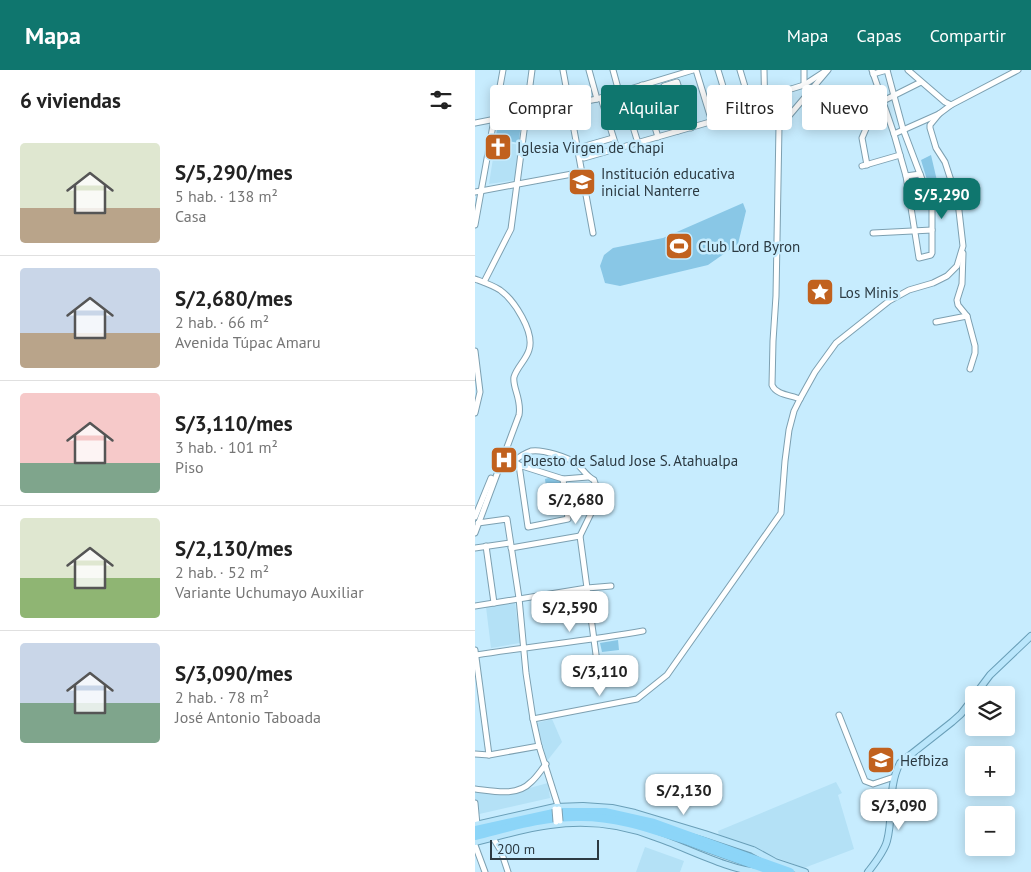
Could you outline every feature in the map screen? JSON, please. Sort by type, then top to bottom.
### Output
[{"type":"highway","points":[[476,827],[549,813],[605,812],[636,818],[791,872]]},
{"type":"highway","points":[[475,836],[550,819],[578,816],[624,821],[671,835],[775,872]]},
{"type":"highway","points":[[671,835],[674,839],[694,848],[761,872]]},
{"type":"highway","points":[[687,835],[704,838],[775,862]]},
{"type":"main road","points":[[983,686],[991,675],[1031,636]]},
{"type":"main road","points":[[868,872],[886,843],[894,777],[900,763],[952,722],[965,709]]},
{"type":"main road","points":[[476,827],[557,807],[599,807],[635,813],[753,850],[775,862],[805,872]]},
{"type":"main road","points":[[475,844],[558,823],[597,824],[625,827],[652,835],[748,871],[761,872]]},
{"type":"street","points":[[500,85],[503,70]]},
{"type":"street","points":[[530,85],[532,70]]},
{"type":"street","points":[[563,70],[566,85]]},
{"type":"street","points":[[589,70],[617,149]]},
{"type":"street","points":[[613,70],[618,85]]},
{"type":"street","points":[[642,85],[695,70],[707,107]]},
{"type":"street","points":[[718,70],[723,85]]},
{"type":"street","points":[[740,70],[744,85]]},
{"type":"street","points":[[764,70],[765,85]]},
{"type":"street","points":[[804,85],[805,70]]},
{"type":"street","points":[[804,85],[827,70]]},
{"type":"street","points":[[792,111],[827,70]]},
{"type":"street","points":[[878,85],[873,72],[887,70],[903,129],[923,182]]},
{"type":"street","points":[[908,70],[951,105]]},
{"type":"street","points":[[970,369],[975,353],[967,316],[957,300],[962,284],[962,248],[958,202],[945,162],[936,148],[929,128],[939,114],[951,105],[1018,70]]},
{"type":"street","points":[[667,85],[677,82],[678,85]]},
{"type":"street","points":[[887,99],[921,82]]},
{"type":"street","points":[[591,100],[599,98]]},
{"type":"street","points":[[887,112],[906,176],[919,258],[931,255],[934,192],[937,189],[953,188]]},
{"type":"street","points":[[894,134],[939,114]]},
{"type":"street","points":[[475,123],[490,121]]},
{"type":"street","points":[[475,225],[478,192],[492,130]]},
{"type":"street","points":[[485,282],[511,229],[523,130]]},
{"type":"street","points":[[575,130],[593,233]]},
{"type":"street","points":[[634,130],[638,143]]},
{"type":"street","points":[[656,130],[658,137]]},
{"type":"street","points":[[584,158],[682,130]]},
{"type":"street","points":[[779,130],[773,385],[777,392],[800,399]]},
{"type":"street","points":[[865,130],[862,138],[865,165],[900,155]]},
{"type":"street","points":[[585,146],[613,138]]},
{"type":"street","points":[[478,192],[583,172]]},
{"type":"street","points":[[906,176],[920,174]]},
{"type":"street","points":[[873,233],[932,230]]},
{"type":"street","points":[[533,720],[637,699],[667,675],[781,513],[789,430],[794,411],[815,372],[836,343],[889,301],[909,290],[933,283],[947,276],[957,266],[962,248]]},
{"type":"street","points":[[475,278],[500,290],[513,304],[525,322],[531,344],[515,376],[514,382],[520,408],[475,533]]},
{"type":"street","points":[[936,322],[967,316]]},
{"type":"street","points":[[475,351],[480,392],[475,413]]},
{"type":"street","points":[[517,463],[529,452],[547,452],[577,464],[587,476],[594,480],[598,499],[580,536],[597,662]]},
{"type":"street","points":[[502,457],[563,479],[587,476]]},
{"type":"street","points":[[517,463],[528,527],[568,519],[563,479]]},
{"type":"street","points":[[475,517],[497,469]]},
{"type":"street","points":[[567,506],[595,503]]},
{"type":"street","points":[[478,523],[507,519],[519,598],[526,673],[533,720],[557,807],[558,823]]},
{"type":"street","points":[[475,548],[510,546],[580,536]]},
{"type":"street","points":[[486,546],[494,603]]},
{"type":"street","points":[[475,606],[587,588],[611,586]]},
{"type":"street","points":[[489,755],[475,656],[525,647],[594,640],[643,631]]},
{"type":"street","points":[[475,712],[483,710]]},
{"type":"street","points":[[839,715],[865,781],[873,784],[894,777]]},
{"type":"street","points":[[475,754],[489,755],[539,746]]},
{"type":"street","points":[[475,789],[502,792],[518,790],[531,782],[546,764]]},
{"type":"street","points":[[475,803],[476,827]]},
{"type":"street","points":[[493,838],[501,851],[506,871]]},
{"type":"street","points":[[475,844],[485,872]]},
{"type":"shaded area","points":[[497,130],[520,130],[519,143],[496,139]]},
{"type":"shaded area","points":[[501,142],[520,145],[516,180],[489,184],[494,152],[499,154]]},
{"type":"shaded area","points":[[931,155],[938,185],[933,186],[933,180],[927,180],[921,160]]},
{"type":"shaded area","name":"Club Lord Byron","points":[[743,203],[746,211],[738,244],[708,265],[620,286],[605,283],[600,266],[604,255],[613,248],[663,238]]},
{"type":"shaded area","points":[[559,475],[563,492],[547,495],[545,479]]},
{"type":"shaded area","points":[[515,602],[520,643],[491,648],[486,607]]},
{"type":"shaded area","points":[[618,640],[619,650],[602,652],[600,643]]},
{"type":"shaded area","points":[[552,719],[562,742],[547,761],[537,723]]},
{"type":"shaded area","name":"Hefbiza","points":[[881,749],[892,765],[884,771],[873,766],[874,754]]},
{"type":"shaded area","points":[[836,782],[842,793],[838,795],[854,849],[804,868],[719,836],[718,831]]},
{"type":"shaded area","points":[[548,783],[550,798],[475,815],[475,792],[503,795]]},
{"type":"shaded area","points":[[645,847],[684,861],[680,872],[636,872]]},
{"type":"place","name":"Iglesia Virgen de Chapi","points":[[498,147]]},
{"type":"place","name":"Institución educativa inicial Nanterre","points":[[582,182]]},
{"type":"place","name":"Club Lord Byron","points":[[679,246]]},
{"type":"place","name":"Los Minis","points":[[820,292]]},
{"type":"place","name":"Puesto de Salud Jose S. Atahualpa","points":[[504,460]]},
{"type":"place","name":"Hefbiza","points":[[881,760]]}]
